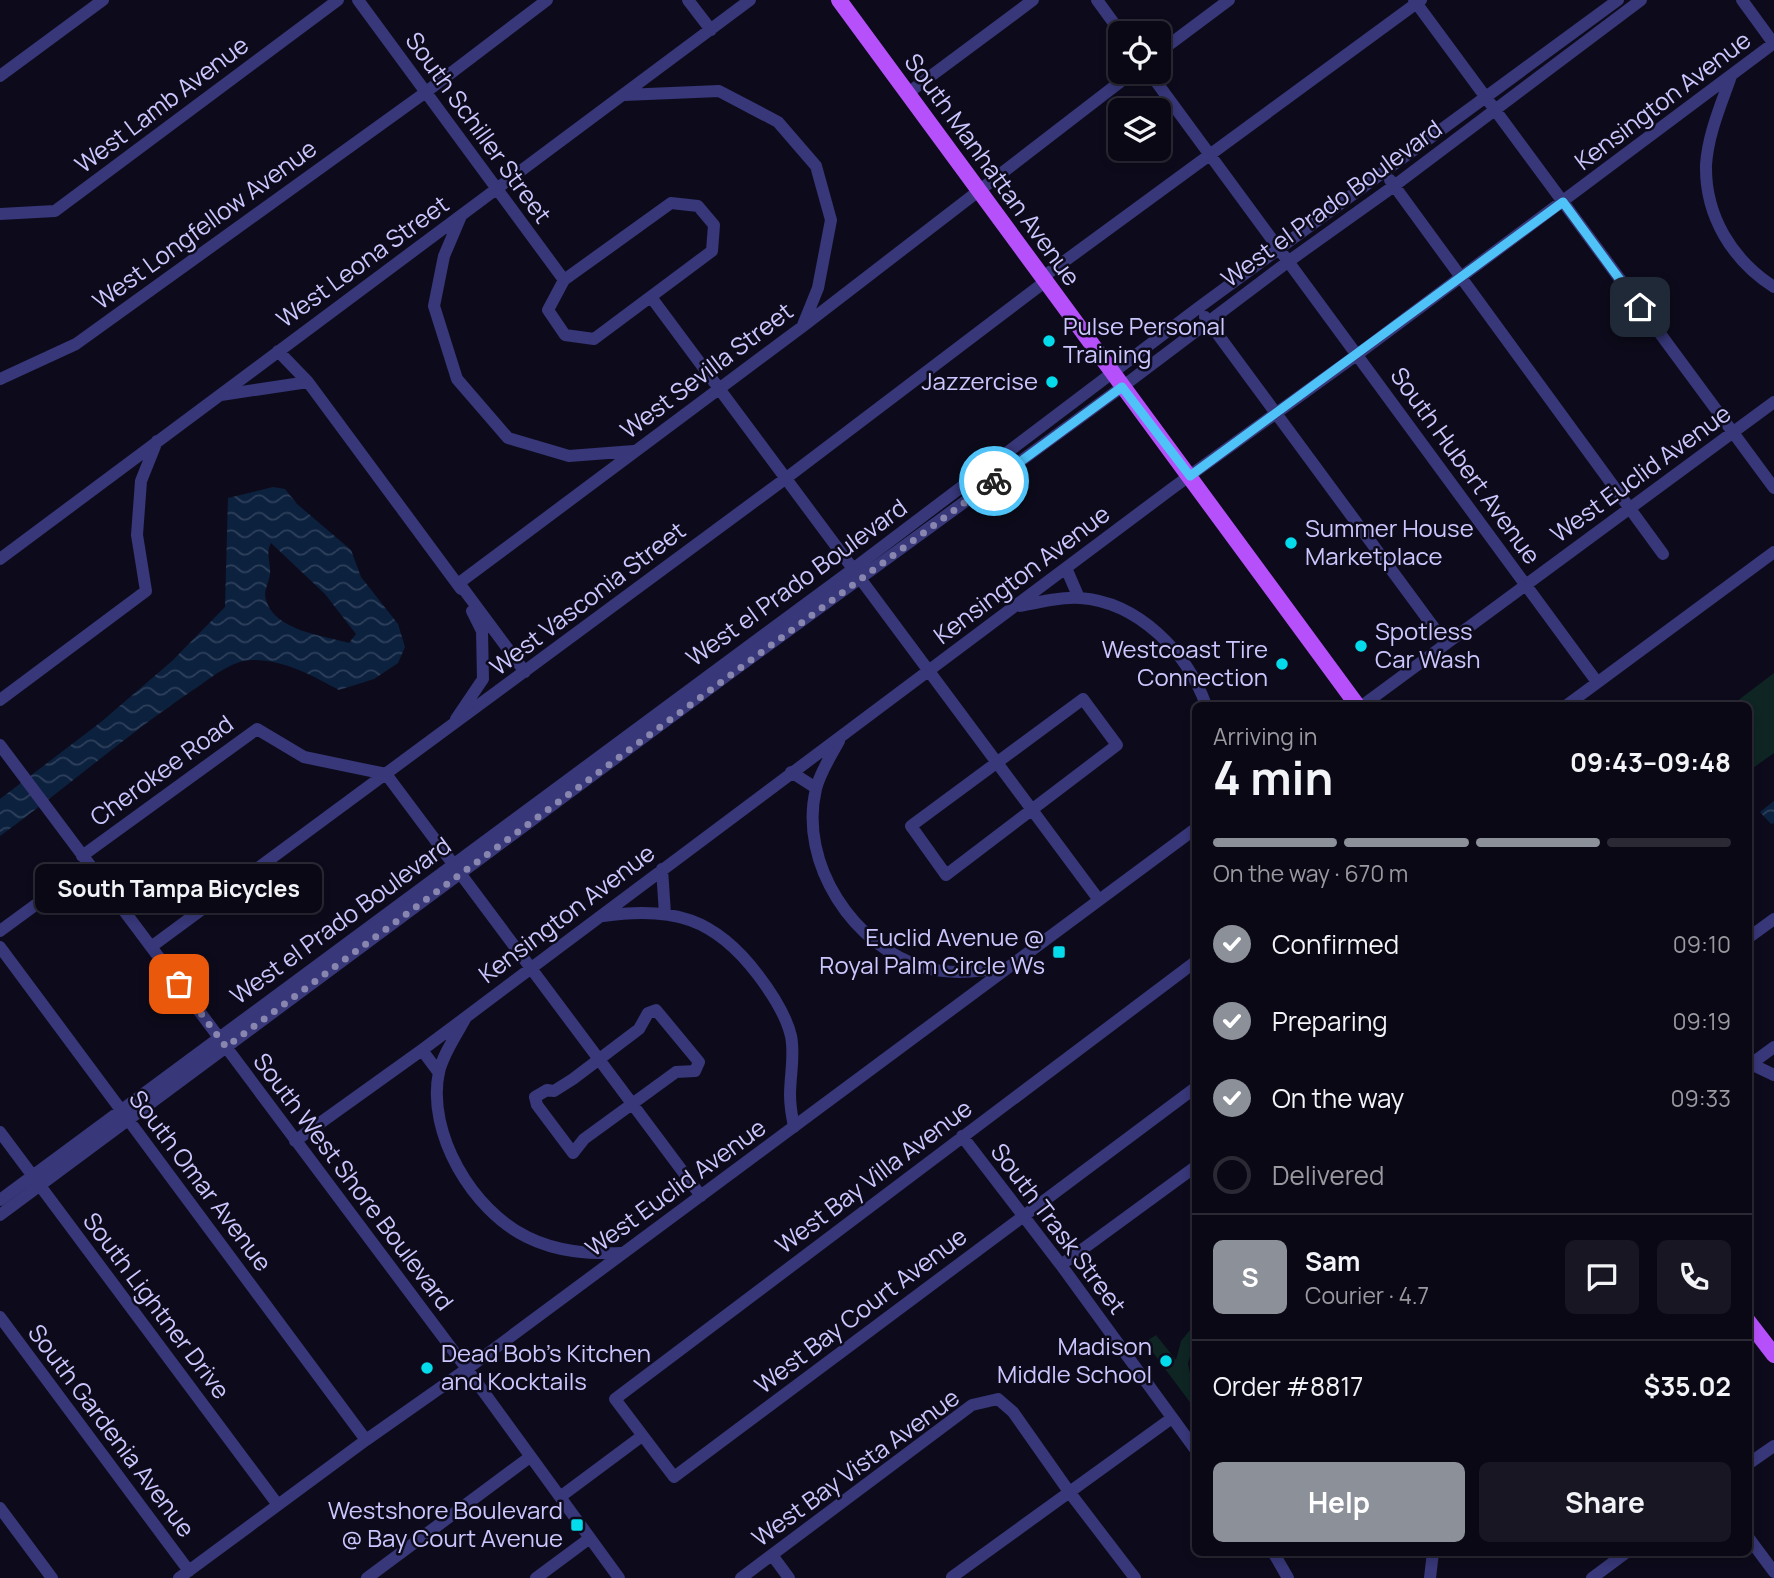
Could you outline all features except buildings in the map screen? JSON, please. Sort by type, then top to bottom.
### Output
[{"type":"main road","name":"South Manhattan Avenue","points":[[840,0],[1355,702]]},
{"type":"main road","points":[[1752,1326],[1774,1355]]},
{"type":"street","points":[[0,76],[103,0]]},
{"type":"street","name":"West Lamb Avenue","points":[[0,214],[55,211],[338,0]]},
{"type":"street","name":"South Schiller Street","points":[[358,0],[564,281]]},
{"type":"street","name":"West Longfellow Avenue","points":[[0,379],[76,344],[426,92],[547,0]]},
{"type":"street","points":[[688,0],[711,30]]},
{"type":"street","name":"West Leona Street","points":[[0,559],[750,0]]},
{"type":"street","points":[[908,93],[1033,0]]},
{"type":"street","points":[[1097,0],[1112,21]]},
{"type":"street","points":[[1171,43],[1229,0]]},
{"type":"street","name":"West el Prado Boulevard","points":[[0,1200],[36,1180],[725,670],[1080,418],[1155,341],[1618,0]]},
{"type":"street","name":"West el Prado Boulevard","points":[[857,574],[964,486],[1071,405],[1166,354],[1641,0]]},
{"type":"street","points":[[1742,0],[1774,44]]},
{"type":"street","points":[[1417,1],[1774,488]]},
{"type":"street","name":"West Vasconia Street","points":[[151,947],[785,479],[1045,279],[1417,1]]},
{"type":"street","points":[[1592,19],[1601,30]]},
{"type":"street","name":"Kensington Avenue","points":[[295,1142],[1774,44]]},
{"type":"street","points":[[1731,76],[1713,125],[1706,165],[1710,204],[1718,226],[1733,251],[1758,277],[1774,287]]},
{"type":"street","name":"West Sevilla Street","points":[[458,583],[802,327],[1117,84]]},
{"type":"street","name":"South Hubert Avenue","points":[[1158,84],[1597,682]]},
{"type":"street","points":[[624,95],[719,91],[778,122],[816,166],[831,220],[818,288],[802,327]]},
{"type":"street","points":[[1384,172],[1663,554]]},
{"type":"street","points":[[671,202],[698,206],[714,225],[712,251],[594,339],[565,335],[548,310],[564,281],[671,202]]},
{"type":"street","points":[[461,216],[444,256],[434,306],[457,379],[508,438],[569,456],[636,451]]},
{"type":"street","points":[[651,297],[1099,900]]},
{"type":"street","points":[[1198,308],[1446,644]]},
{"type":"street","points":[[1155,341],[1166,354]]},
{"type":"street","points":[[278,351],[308,382],[525,672]]},
{"type":"street","points":[[217,395],[308,382]]},
{"type":"street","name":"West Euclid Avenue","points":[[1367,702],[1774,402]]},
{"type":"street","points":[[1071,405],[1080,418]]},
{"type":"street","points":[[0,700],[146,591],[137,536],[140,494],[141,481],[157,440]]},
{"type":"street","points":[[964,486],[971,497]]},
{"type":"street","points":[[1571,702],[1774,552]]},
{"type":"street","points":[[1066,568],[1079,598]]},
{"type":"street","points":[[450,727],[483,679],[482,631],[458,583]]},
{"type":"street","points":[[1016,607],[1079,598],[1108,603],[1128,611],[1149,625],[1168,643],[1193,678],[1205,702]]},
{"type":"street","points":[[1083,699],[1117,745],[946,874],[911,826],[997,763],[1083,699]]},
{"type":"street","name":"Cherokee Road","points":[[86,860],[257,729],[304,757],[386,774]]},
{"type":"street","points":[[841,737],[816,788],[813,817],[814,845],[821,868],[835,894],[858,924],[877,943],[898,958],[928,968],[970,972],[1007,968]]},
{"type":"street","name":"South West Shore Boulevard","points":[[0,745],[620,1578]]},
{"type":"street","points":[[791,772],[816,788]]},
{"type":"street","points":[[386,774],[701,1196]]},
{"type":"street","name":"West Euclid Avenue","points":[[184,1574],[467,1369],[1192,830]]},
{"type":"street","points":[[0,931],[86,860]]},
{"type":"street","points":[[662,869],[665,914]]},
{"type":"street","points":[[599,916],[630,912],[665,914],[704,924],[741,953],[767,986],[791,1035],[793,1066],[790,1096],[794,1127]]},
{"type":"street","points":[[1752,935],[1774,919]]},
{"type":"street","name":"South Omar Avenue","points":[[0,947],[366,1440]]},
{"type":"street","name":"West Bay Villa Avenue","points":[[642,1436],[615,1399],[1192,964]]},
{"type":"street","points":[[656,1010],[699,1062],[695,1071],[676,1072],[633,1104],[583,1139],[578,1150],[573,1153],[537,1105],[535,1097],[547,1090],[554,1091],[563,1086],[639,1029],[648,1013],[656,1010]]},
{"type":"street","points":[[468,1013],[439,1073],[437,1105],[441,1130],[468,1183],[489,1209],[509,1227],[529,1238],[586,1254],[621,1253]]},
{"type":"street","points":[[1752,1062],[1774,1047]]},
{"type":"street","points":[[422,1050],[439,1073]]},
{"type":"street","points":[[1752,1065],[1774,1075]]},
{"type":"street","name":"West Bay Court Avenue","points":[[642,1436],[674,1476],[1192,1090]]},
{"type":"street","name":"South Lightner Drive","points":[[0,1132],[278,1505]]},
{"type":"street","name":"South Trask Street","points":[[962,1136],[1061,1265],[1192,1445]]},
{"type":"street","points":[[1061,1265],[1192,1169]]},
{"type":"street","name":"West el Prado Boulevard","points":[[0,1215],[36,1180]]},
{"type":"street","name":"South Gardenia Avenue","points":[[0,1317],[184,1574]]},
{"type":"street","name":"West Bay Vista Avenue","points":[[741,1578],[972,1405],[998,1399],[1013,1412],[1070,1493]]},
{"type":"street","points":[[952,1577],[1171,1418]]},
{"type":"street","points":[[561,1497],[642,1436]]},
{"type":"street","points":[[1752,1461],[1774,1446]]},
{"type":"street","points":[[367,1578],[530,1457]]},
{"type":"street","points":[[1070,1493],[1135,1578]]},
{"type":"street","points":[[0,1508],[52,1578]]},
{"type":"street","points":[[536,1578],[590,1538]]},
{"type":"street","points":[[1752,1542],[1774,1572]]},
{"type":"street","points":[[772,1555],[789,1578]]},
{"type":"street","points":[[1275,1556],[1288,1578]]},
{"type":"street","points":[[1430,1578],[1433,1556]]},
{"type":"street","points":[[1592,1578],[1622,1556]]},
{"type":"green space","points":[[1774,673],[1774,753],[1753,768],[1752,702],[1736,702]]},
{"type":"green space","points":[[1192,1328],[1192,1351],[1188,1363],[1192,1381],[1192,1405],[1145,1342],[1156,1335],[1176,1360],[1181,1341]]},
{"type":"water","points":[[273,487],[285,489],[297,504],[351,550],[361,577],[398,624],[405,647],[398,663],[374,679],[339,690],[277,663],[254,660],[230,666],[144,725],[0,836],[0,799],[101,722],[172,661],[225,607],[228,498]],"holes":[[[271,543],[325,594],[356,634],[349,643],[289,625],[271,610],[265,594],[270,574],[268,554]]]},
{"type":"water","points":[[1774,801],[1774,823],[1771,824],[1760,812]]},
{"type":"way so far","points":[[179,984],[226,1047],[994,481]]},
{"type":"place","name":"Pulse Personal Training","points":[[1049,341]]},
{"type":"place","name":"Jazzercise","points":[[1052,382]]},
{"type":"place","name":"Summer House Marketplace","points":[[1291,543]]},
{"type":"place","name":"Spotless Car Wash","points":[[1361,646]]},
{"type":"place","name":"Westcoast Tire Connection","points":[[1282,664]]},
{"type":"place","name":"Euclid Avenue @ Royal Palm Circle Ws","points":[[1059,952]]},
{"type":"place","name":"South Tampa Bicycles","points":[[179,984]]},
{"type":"place","name":"Madison Middle School","points":[[1166,1361]]},
{"type":"place","name":"Dead Bob's Kitchen and Kocktails","points":[[427,1368]]},
{"type":"place","name":"Westshore Boulevard @ Bay Court Avenue","points":[[577,1525]]},
{"type":"route","points":[[994,481],[1122,387],[1190,476],[1563,202],[1640,307]]}]
